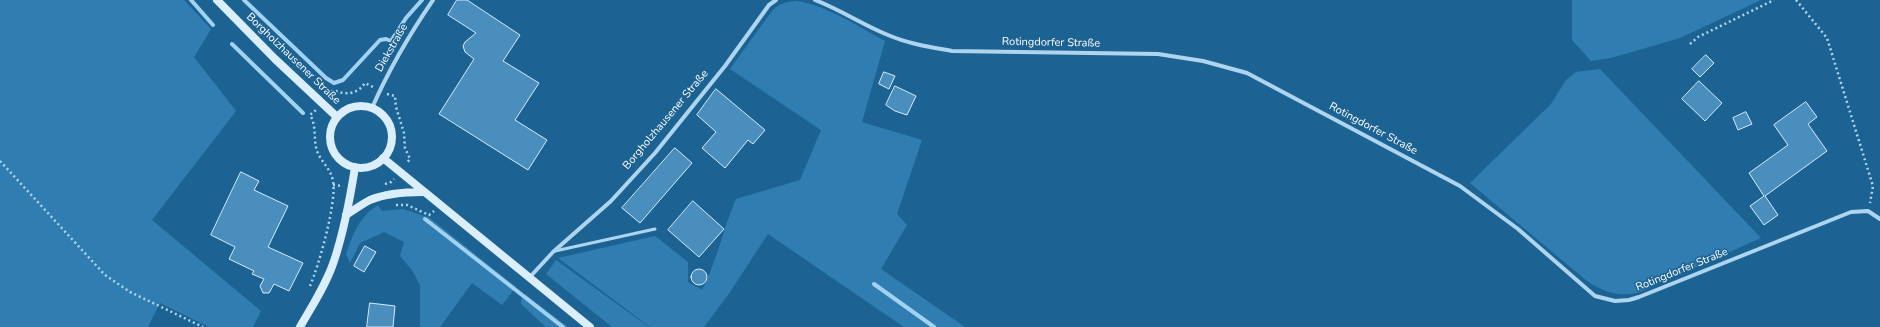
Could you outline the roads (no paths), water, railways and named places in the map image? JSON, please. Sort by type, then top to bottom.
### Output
[{"type":"main road","name":"Borgholzhausener Straße","points":[[218,0],[275,59],[337,117]]},
{"type":"main road","points":[[353,106],[372,108],[387,120],[391,130],[392,140],[389,150],[383,158],[375,164],[365,167],[355,167],[340,160],[331,147],[330,131],[337,117],[344,110],[353,106]]},
{"type":"main road","points":[[383,158],[441,207],[590,327]]},
{"type":"main road","points":[[300,327],[324,284],[334,262],[346,215],[355,167]]},
{"type":"main road","points":[[346,215],[370,200],[406,192],[423,192]]},
{"type":"street","name":"Diekstraße","points":[[372,108],[394,59],[408,35],[433,0]]},
{"type":"street","name":"Borgholzhausener Straße","points":[[529,278],[553,252],[611,201],[656,153],[725,66],[770,5],[776,0]]},
{"type":"street","name":"Rotingdorfer Straße","points":[[815,0],[831,6],[887,35],[919,46],[952,51],[1158,54],[1203,61],[1247,73],[1460,186],[1518,230],[1594,296],[1615,301],[1629,300],[1639,297],[1851,212],[1868,211],[1880,219]]},
{"type":"lane","points":[[553,252],[655,229]]},
{"type":"waterway","points":[[191,0],[213,25]]},
{"type":"waterway","points":[[244,0],[326,78],[334,83],[343,80],[380,40],[386,39],[391,41],[406,18],[422,0]]},
{"type":"waterway","points":[[232,44],[303,113]]},
{"type":"waterway","points":[[425,219],[563,327]]},
{"type":"waterway","points":[[874,284],[934,327]]}]
